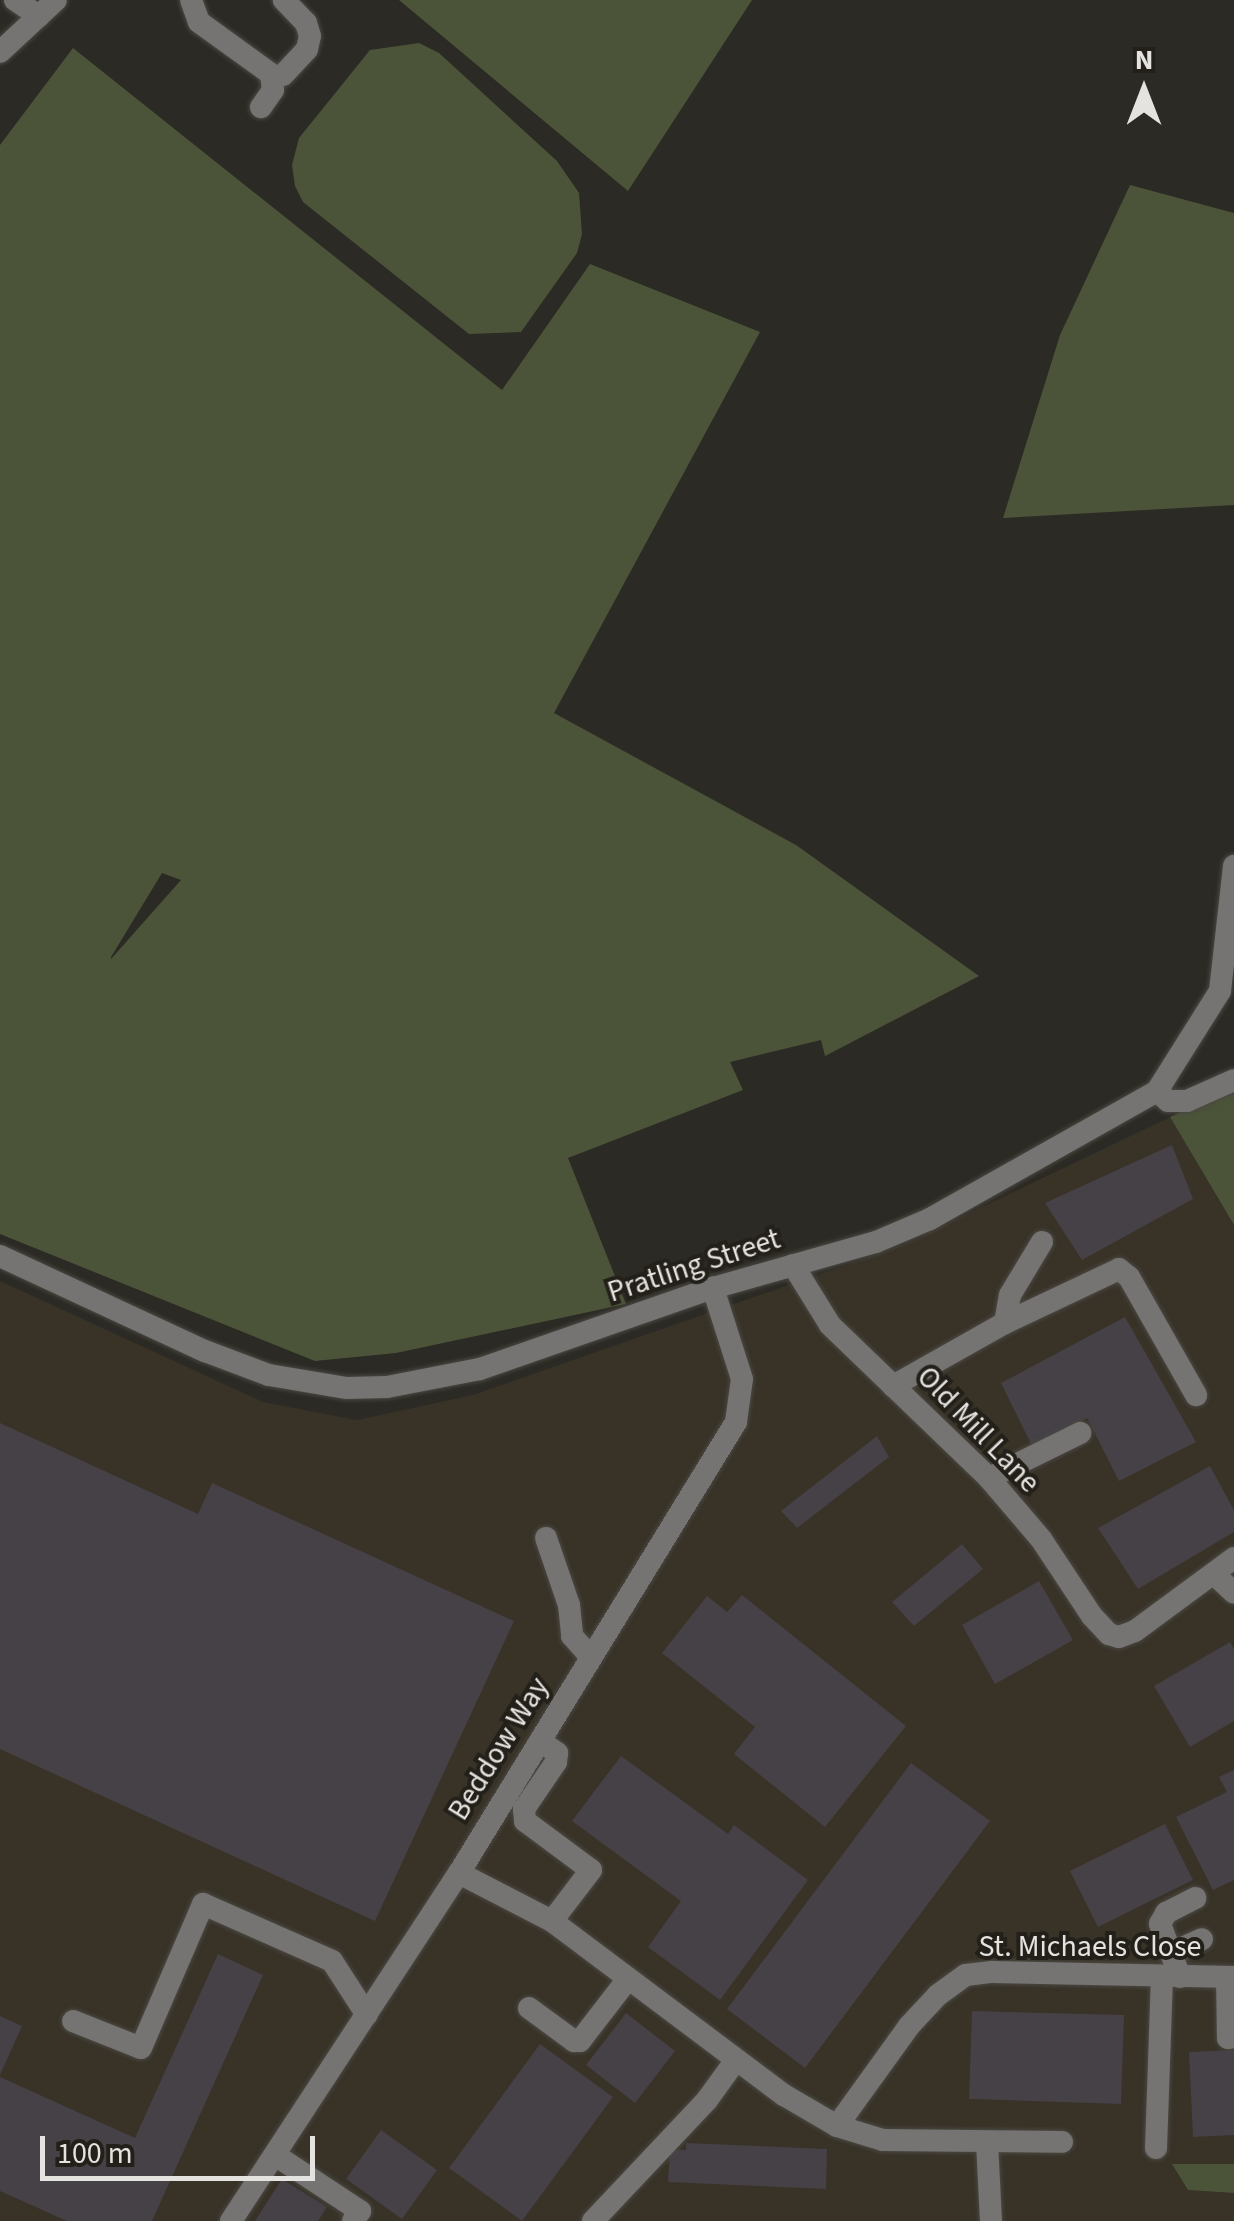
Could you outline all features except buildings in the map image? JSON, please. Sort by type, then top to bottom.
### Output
[{"type":"street","points":[[16,0],[47,8]]},
{"type":"street","points":[[191,0],[200,22],[271,74],[272,90],[261,107]]},
{"type":"street","points":[[283,75],[307,49],[310,36],[306,23],[284,0]]},
{"type":"street","points":[[0,52],[47,8]]},
{"type":"street","name":"Pratling Street","points":[[0,1256],[237,1365],[269,1375],[347,1388],[386,1388],[451,1377],[713,1288],[876,1242],[930,1218],[1157,1091],[1220,990],[1234,866]]},
{"type":"street","points":[[1157,1091],[1168,1100],[1187,1100],[1234,1080]]},
{"type":"street","points":[[1005,1323],[1010,1294],[1042,1242]]},
{"type":"street","name":"Old Mill Lane","points":[[793,1265],[830,1325],[989,1478],[1041,1539],[1092,1616],[1109,1634],[1119,1637],[1215,1575]]},
{"type":"street","points":[[893,1386],[1005,1323],[1119,1270],[1129,1278],[1196,1394]]},
{"type":"street","name":"Beddow Way","points":[[231,2221],[459,1873],[736,1422],[742,1379],[713,1288]]},
{"type":"street","points":[[989,1478],[1013,1462],[1080,1433]]},
{"type":"street","points":[[546,1538],[570,1605],[572,1636],[591,1657]]},
{"type":"street","points":[[1234,1558],[1215,1575],[1234,1593]]},
{"type":"street","points":[[540,1741],[557,1752],[556,1762],[524,1809],[526,1821],[591,1870],[552,1921]]},
{"type":"street","points":[[459,1873],[552,1921],[736,2060],[837,2126],[883,2140],[1062,2142]]},
{"type":"street","points":[[1156,2148],[1171,1977],[1170,1953],[1161,1918],[1195,1898]]},
{"type":"street","points":[[73,2021],[141,2048],[203,1904],[332,1960],[367,2015]]},
{"type":"street","points":[[1170,1953],[1202,1939]]},
{"type":"street","name":"St. Michaels Close","points":[[837,2126],[910,2026],[938,1995],[966,1975],[1231,1977]]},
{"type":"street","points":[[1231,1977],[1228,2038],[1234,2037]]},
{"type":"street","points":[[529,2008],[574,2041],[580,2041],[628,1979]]},
{"type":"street","points":[[592,2221],[707,2100],[736,2060]]},
{"type":"street","points":[[987,2142],[991,2221]]},
{"type":"street","points":[[275,2154],[360,2211],[353,2221]]},
{"type":"shaded area","points":[[1170,1117],[1234,1225],[1234,2164],[1173,2164],[1188,2190],[1234,2193],[1234,2221],[0,2221],[0,1281],[263,1402],[357,1420],[473,1395],[903,1245]]},
{"type":"green space","points":[[399,0],[752,0],[628,191]]},
{"type":"green space","points":[[419,43],[439,53],[557,161],[579,193],[582,234],[577,253],[521,332],[469,334],[303,202],[295,186],[292,165],[299,138],[370,50]]},
{"type":"green space","points":[[73,48],[502,390],[590,264],[760,332],[554,713],[796,845],[979,976],[825,1056],[821,1040],[730,1062],[743,1090],[568,1158],[626,1304],[396,1353],[315,1361],[0,1234],[0,145]],"holes":[[[162,873],[181,880],[111,959]]]},
{"type":"green space","points":[[1130,185],[1234,213],[1234,505],[1003,518],[1060,335]]},
{"type":"green space","points":[[1234,1088],[1234,1225],[1170,1117]]},
{"type":"green space","points":[[1172,2164],[1234,2164],[1234,2193],[1188,2190]]}]
